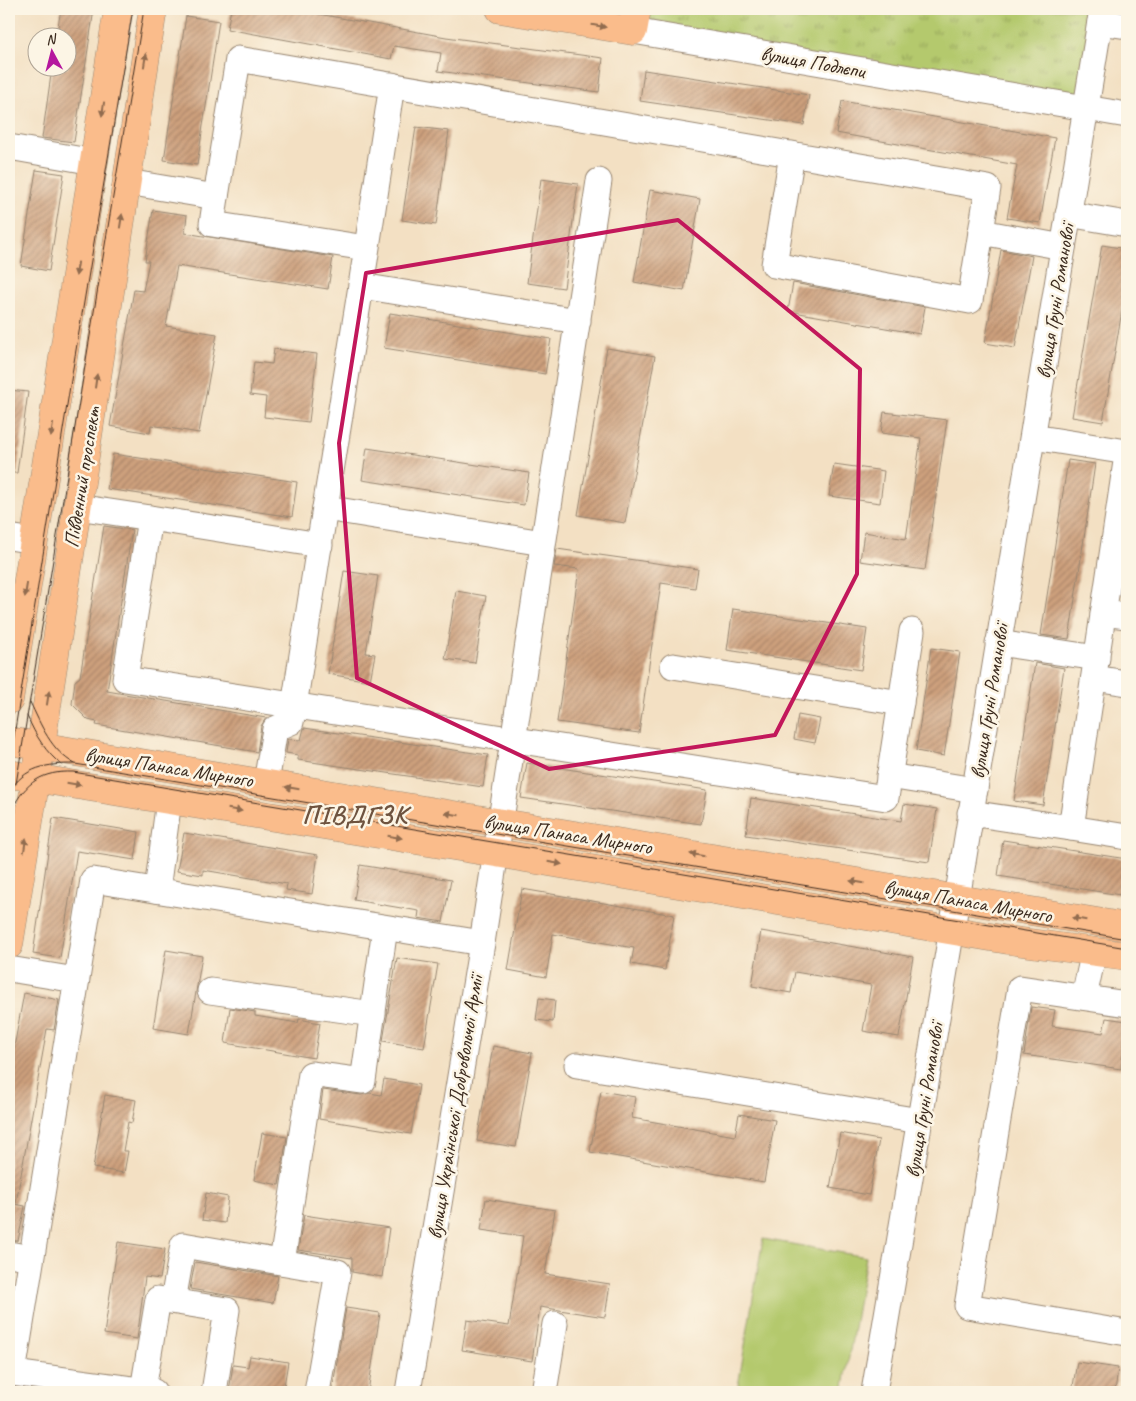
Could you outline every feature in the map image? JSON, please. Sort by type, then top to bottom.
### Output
[{"type":"main road","name":"Південний проспект","points":[[9,700],[21,539],[94,162],[118,9]]},
{"type":"main road","name":"Південний проспект","points":[[9,945],[153,9]]},
{"type":"main road","name":"вулиця Подлєпи","points":[[500,9],[635,20]]},
{"type":"main road","name":"вулиця Панаса Мирного","points":[[9,741],[1127,928]]},
{"type":"main road","name":"вулиця Панаса Мирного","points":[[9,774],[496,853],[952,931],[1127,956]]},
{"type":"street","points":[[1101,15],[1127,26]]},
{"type":"street","name":"вулиця Груні Романової","points":[[874,1392],[952,931],[1101,15]]},
{"type":"street","name":"вулиця Подлєпи","points":[[635,20],[1127,115]]},
{"type":"street","points":[[366,248],[212,224],[238,59],[392,85],[792,154],[988,188],[970,301],[774,265],[792,154]]},
{"type":"street","points":[[266,784],[275,729],[291,722],[294,706],[392,85]]},
{"type":"street","points":[[9,147],[94,162]]},
{"type":"street","name":"вулиця Української Добровольчої Армії","points":[[408,1392],[482,943],[599,181]]},
{"type":"street","points":[[127,182],[216,196]]},
{"type":"street","points":[[1068,214],[1127,224]]},
{"type":"street","points":[[981,232],[1063,246]]},
{"type":"street","points":[[361,286],[578,321]]},
{"type":"street","points":[[1033,437],[1127,453],[1115,614],[1095,668],[1071,828]]},
{"type":"street","points":[[77,507],[320,546]]},
{"type":"street","points":[[325,508],[543,543]]},
{"type":"street","points":[[150,518],[125,679],[886,798],[912,631]]},
{"type":"street","points":[[998,643],[1095,668],[1127,683]]},
{"type":"street","points":[[673,666],[901,703]]},
{"type":"street","points":[[890,776],[1071,828],[1127,837]]},
{"type":"street","points":[[157,890],[170,800]]},
{"type":"street","points":[[214,1392],[227,1310],[158,1298],[149,1391],[72,1386],[13,1372],[20,1256],[76,980],[93,880],[482,943]]},
{"type":"street","points":[[282,1262],[311,1074],[363,1081],[385,928]]},
{"type":"street","points":[[1084,998],[1094,951]]},
{"type":"street","points":[[9,969],[76,980]]},
{"type":"street","points":[[1127,1004],[1020,988],[967,1306],[1127,1333]]},
{"type":"street","points":[[210,991],[373,1014]]},
{"type":"street","points":[[577,1065],[920,1121]]},
{"type":"street","points":[[173,1301],[183,1245],[338,1272],[318,1392]]},
{"type":"street","points":[[544,1392],[554,1324]]},
{"type":"highlighted area","points":[[678,220],[860,369],[857,574],[775,735],[549,769],[357,678],[339,443],[366,273]]},
{"type":"green space","points":[[637,9],[1102,9],[1086,108],[633,31]]},
{"type":"green space","points":[[763,1239],[866,1257],[843,1392],[737,1392]]},
{"type":"building","points":[[61,9],[94,9],[74,142],[42,138],[51,78],[78,78],[78,28],[58,28]]},
{"type":"building","points":[[231,9],[291,9],[446,37],[603,58],[599,92],[438,71],[441,53],[394,46],[391,59],[227,29]]},
{"type":"building","points":[[186,16],[219,21],[197,165],[164,160]]},
{"type":"building","points":[[644,70],[809,95],[804,125],[640,101]]},
{"type":"building","points":[[842,101],[1055,138],[1040,223],[1007,218],[1017,165],[836,133]]},
{"type":"building","points":[[416,127],[449,131],[436,225],[402,220]]},
{"type":"building","points":[[36,170],[64,174],[49,271],[21,266]]},
{"type":"building","points":[[541,179],[578,184],[564,288],[527,283]]},
{"type":"building","points":[[650,190],[700,199],[684,291],[634,282]]},
{"type":"building","points":[[153,210],[187,215],[185,233],[333,257],[328,289],[177,266],[166,326],[217,334],[199,433],[151,425],[150,433],[110,426],[134,290],[143,291],[149,261],[145,261]]},
{"type":"building","points":[[1102,245],[1127,249],[1127,281],[1103,422],[1072,417]]},
{"type":"building","points":[[1001,250],[1032,256],[1015,348],[985,343]]},
{"type":"building","points":[[793,283],[925,307],[920,334],[788,311]]},
{"type":"building","points":[[390,313],[551,339],[545,374],[384,348]]},
{"type":"building","points":[[607,348],[655,356],[625,523],[578,515]]},
{"type":"building","points":[[274,349],[317,354],[309,422],[264,417],[266,397],[250,395],[254,362],[272,364]]},
{"type":"building","points":[[9,390],[28,392],[17,473],[9,473]]},
{"type":"building","points":[[884,412],[947,420],[925,570],[860,561],[864,532],[906,539],[921,438],[881,433]]},
{"type":"building","points":[[367,448],[529,473],[524,505],[362,480]]},
{"type":"building","points":[[113,454],[297,482],[292,517],[107,489]]},
{"type":"building","points":[[1068,460],[1095,464],[1069,639],[1041,635]]},
{"type":"building","points":[[834,464],[884,471],[880,503],[829,496]]},
{"type":"building","points":[[104,526],[132,530],[107,691],[266,718],[261,726],[257,752],[96,725],[97,722],[88,720],[72,704],[75,681],[80,677]]},
{"type":"building","points":[[557,549],[698,569],[695,588],[661,583],[639,733],[557,722],[579,569],[554,566]]},
{"type":"building","points":[[344,571],[378,576],[366,653],[375,654],[370,681],[328,674]]},
{"type":"building","points":[[456,591],[486,596],[475,663],[445,659]]},
{"type":"building","points":[[733,609],[867,629],[861,670],[727,650]]},
{"type":"building","points":[[931,648],[960,652],[944,756],[916,751]]},
{"type":"building","points":[[1035,663],[1064,668],[1043,805],[1014,801]]},
{"type":"building","points":[[798,715],[820,719],[815,743],[794,739]]},
{"type":"building","points":[[304,728],[488,755],[483,787],[298,760],[298,755],[286,753],[288,739],[301,740]]},
{"type":"building","points":[[527,763],[707,790],[701,824],[521,798]]},
{"type":"building","points":[[751,798],[901,821],[904,804],[937,809],[929,862],[746,835]]},
{"type":"building","points":[[53,818],[139,832],[135,860],[77,851],[60,958],[33,954]]},
{"type":"building","points":[[184,833],[318,855],[312,894],[286,890],[287,884],[203,870],[203,875],[177,871]]},
{"type":"building","points":[[1003,840],[1127,859],[1127,896],[998,876]]},
{"type":"building","points":[[360,865],[451,880],[443,922],[418,918],[419,911],[354,900]]},
{"type":"building","points":[[522,889],[674,915],[665,970],[631,964],[634,948],[553,934],[546,977],[508,970]]},
{"type":"building","points":[[761,931],[913,957],[899,1037],[863,1031],[871,985],[795,972],[791,993],[752,986]]},
{"type":"building","points":[[166,950],[202,956],[189,1034],[153,1028]]},
{"type":"building","points":[[397,958],[438,964],[424,1048],[383,1041]]},
{"type":"building","points":[[24,993],[59,1000],[54,1030],[47,1029],[16,1203],[9,1202],[9,1075]]},
{"type":"building","points":[[539,998],[555,1000],[553,1022],[536,1020]]},
{"type":"building","points":[[1031,1007],[1055,1010],[1052,1026],[1103,1033],[1106,1018],[1127,1021],[1121,1069],[1024,1055]]},
{"type":"building","points":[[230,1008],[255,1012],[255,1016],[298,1023],[299,1019],[320,1023],[314,1058],[225,1043]]},
{"type":"building","points":[[493,1046],[532,1053],[516,1147],[477,1141]]},
{"type":"building","points":[[384,1079],[419,1085],[411,1134],[319,1119],[323,1090],[361,1095],[370,1093],[381,1095]]},
{"type":"building","points":[[601,1091],[635,1097],[632,1118],[735,1136],[739,1114],[775,1120],[764,1182],[590,1152]]},
{"type":"building","points":[[105,1095],[136,1100],[132,1123],[128,1122],[123,1151],[128,1151],[124,1173],[93,1168]]},
{"type":"building","points":[[262,1133],[287,1137],[279,1185],[254,1180]]},
{"type":"building","points":[[840,1133],[879,1140],[869,1195],[830,1188]]},
{"type":"building","points":[[206,1193],[228,1197],[225,1223],[202,1220]]},
{"type":"building","points":[[486,1199],[555,1210],[545,1274],[610,1284],[605,1317],[540,1307],[532,1361],[462,1350],[467,1320],[509,1326],[523,1236],[481,1230]]},
{"type":"building","points":[[9,1203],[25,1206],[18,1241],[9,1240]]},
{"type":"building","points":[[304,1215],[389,1228],[382,1277],[352,1272],[352,1258],[298,1250]]},
{"type":"building","points":[[118,1242],[165,1249],[160,1279],[145,1277],[137,1339],[104,1334]]},
{"type":"building","points":[[195,1262],[278,1276],[273,1303],[190,1289]]},
{"type":"building","points":[[346,1308],[380,1313],[368,1392],[332,1392]]},
{"type":"building","points":[[250,1356],[288,1362],[283,1392],[229,1392],[233,1365],[248,1367]]},
{"type":"building","points":[[1077,1362],[1118,1368],[1115,1392],[1072,1392]]},
{"type":"tram line","points":[[9,767],[133,9]]},
{"type":"tram line","points":[[16,784],[144,9]]},
{"type":"tram line","points":[[30,702],[53,745],[75,764]]},
{"type":"tram line","points":[[27,716],[42,743],[63,766]]},
{"type":"tram line","points":[[9,792],[22,777],[38,768],[75,764],[1127,939]]},
{"type":"tram line","points":[[12,809],[23,792],[36,780],[52,774],[73,772],[1127,948]]},
{"type":"tram line","points":[[9,828],[13,803]]},
{"type":"district","name":"ПІВДГЗК","points":[[355,814]]}]
